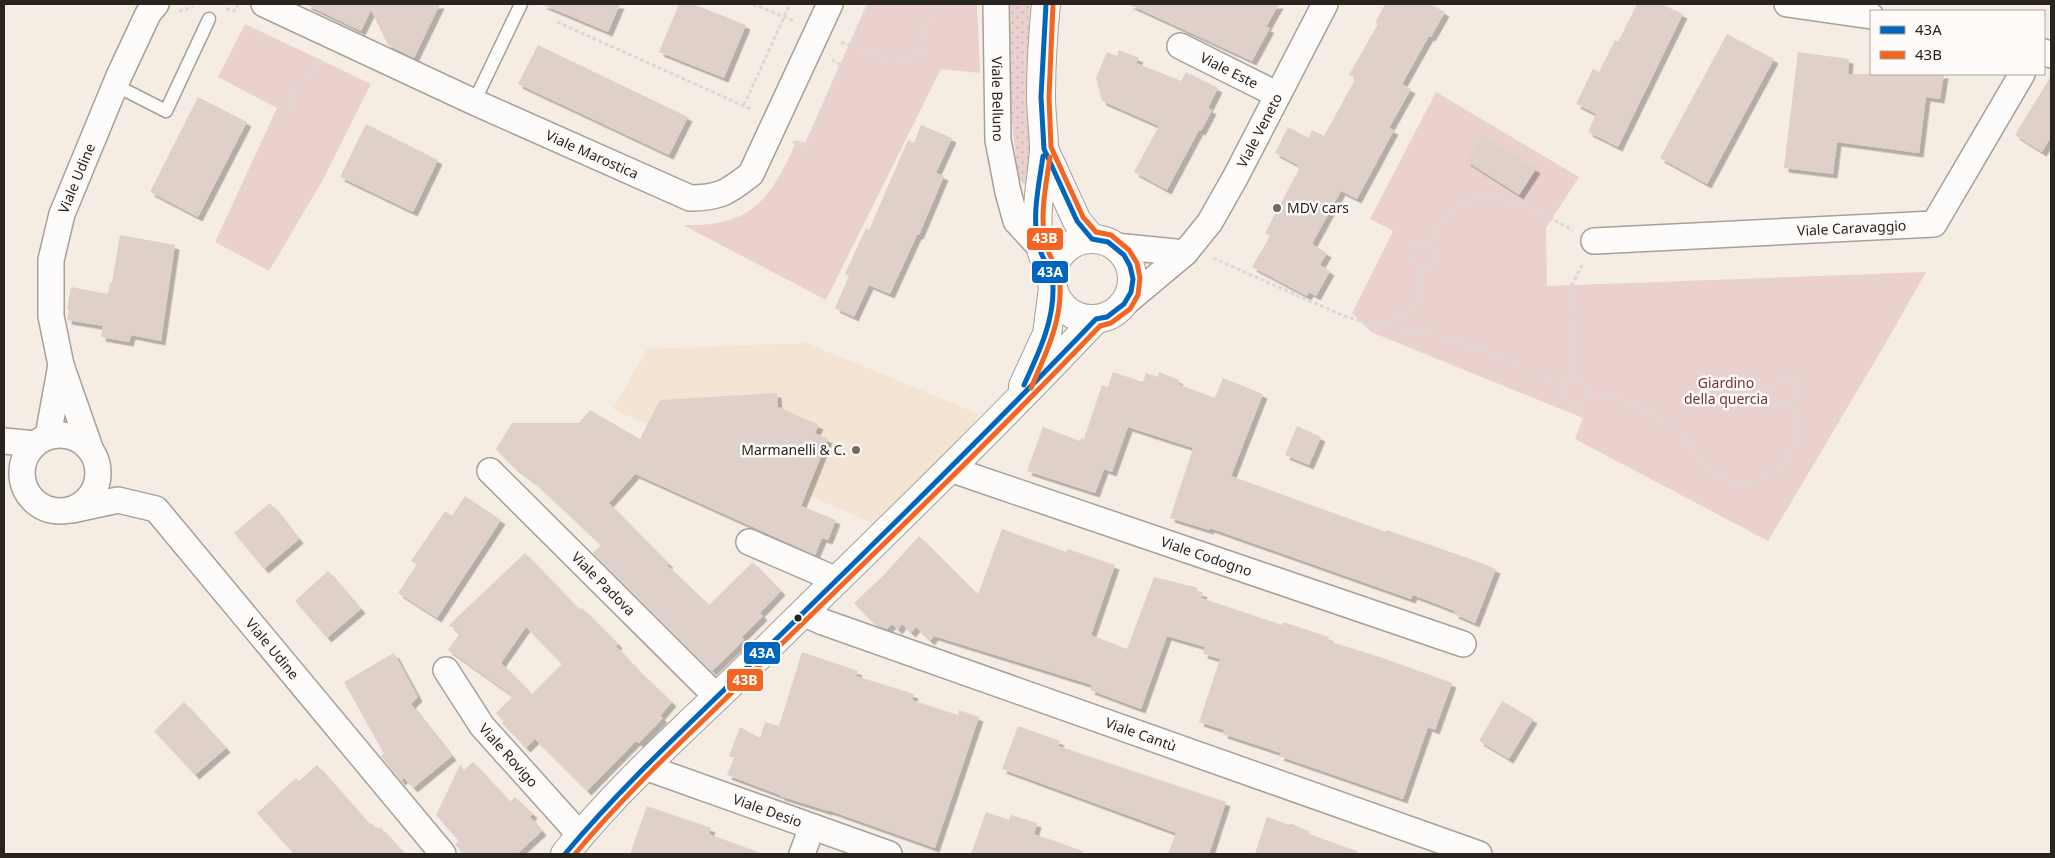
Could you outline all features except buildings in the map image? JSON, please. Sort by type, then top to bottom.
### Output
[{"type":"main road","points":[[1036,209],[1095,235],[1124,255],[1130,266],[1133,279],[1131,292],[1124,304],[1116,312],[1107,317],[1086,319],[1069,312],[1062,305],[1039,246],[1036,209],[1044,148],[1041,97],[1046,4]]},
{"type":"main road","points":[[1044,148],[1095,235]]},
{"type":"main road","points":[[1016,404],[1047,334],[1055,265],[1061,254],[1070,246],[1095,235]]},
{"type":"main road","points":[[573,845],[645,767],[1016,404],[1096,319]]},
{"type":"street","name":"Viale Marostica","points":[[264,4],[474,102],[690,198],[710,198],[732,188],[751,174],[782,133],[830,4]]},
{"type":"street","name":"Viale Belluno","points":[[996,4],[998,140],[1008,192],[1016,221],[1039,246]]},
{"type":"street","name":"Viale Veneto","points":[[1124,304],[1185,253],[1210,222],[1236,176],[1325,4]]},
{"type":"street","points":[[1787,4],[1870,16]]},
{"type":"street","name":"Viale Udine","points":[[72,510],[83,504],[92,495],[97,484],[98,471],[96,459],[90,448],[61,365],[51,316],[51,260],[62,214],[115,85],[148,14],[165,8]]},
{"type":"street","name":"Viale Este","points":[[1180,46],[1278,95]]},
{"type":"street","name":"Viale Caravaggio","points":[[1594,241],[1934,224],[2021,75]]},
{"type":"street","points":[[1008,192],[1036,209]]},
{"type":"street","points":[[1095,235],[1185,253]]},
{"type":"street","name":"Viale Udine","points":[[61,365],[41,440],[27,452],[22,462],[21,474],[28,496],[48,510],[60,512],[118,500],[156,509],[443,854]]},
{"type":"street","points":[[4,440],[41,440],[59,434],[71,436],[90,448]]},
{"type":"street","points":[[4,468],[23,485]]},
{"type":"street","name":"Viale Codogno","points":[[950,469],[1463,644]]},
{"type":"street","name":"Viale Padova","points":[[490,471],[717,697]]},
{"type":"street","points":[[749,542],[837,580]]},
{"type":"street","name":"Viale Cantù","points":[[803,613],[832,626],[1479,854]]},
{"type":"street","name":"Viale Rovigo","points":[[446,670],[482,726],[573,845]]},
{"type":"street","name":"Viale Desio","points":[[645,767],[889,854]]},
{"type":"street","points":[[802,854],[812,827]]},
{"type":"lane","points":[[474,102],[521,4]]},
{"type":"lane","points":[[115,85],[166,111],[209,19]]},
{"type":"path","points":[[219,7],[234,11],[238,4]]},
{"type":"path","points":[[744,105],[790,4]]},
{"type":"path","points":[[869,4],[850,46],[893,60],[910,58],[922,49],[932,4]]},
{"type":"path","points":[[165,8],[196,7]]},
{"type":"path","points":[[557,22],[759,112],[782,133],[806,147],[841,65],[826,57]]},
{"type":"path","points":[[289,141],[287,107],[294,92],[309,76],[334,37]]},
{"type":"path","points":[[1429,244],[1458,207],[1488,198],[1504,199],[1520,204],[1594,241],[1572,285],[1573,377]]},
{"type":"path","points":[[1421,241],[1429,244],[1434,250],[1435,259],[1430,266],[1423,269],[1414,267],[1408,256],[1410,248],[1421,241]]},
{"type":"path","points":[[1210,257],[1344,316],[1446,339],[1516,363],[1561,387],[1564,399],[1571,403],[1583,401],[1587,394],[1584,382],[1573,377],[1566,380],[1561,387]]},
{"type":"path","points":[[1365,322],[1380,322],[1400,318],[1409,311],[1421,290],[1423,269]]},
{"type":"path","points":[[1781,378],[1793,379],[1798,385],[1797,397],[1791,402],[1779,401],[1773,395],[1774,383],[1781,378]]},
{"type":"path","points":[[1587,394],[1606,395],[1653,413],[1679,434],[1708,470],[1723,478],[1740,482],[1756,481],[1772,474],[1785,463],[1794,448],[1798,432],[1797,419],[1791,402]]},
{"type":"shaded area","points":[[807,343],[979,414],[964,440],[879,526],[613,409],[647,349]]},
{"type":"green space","points":[[867,4],[977,4],[980,73],[941,69],[826,300],[683,225],[726,221],[743,215],[768,193],[778,178],[797,140],[805,143]]},
{"type":"green space","points":[[1007,4],[1030,4],[1028,68],[1033,192],[1018,178],[1010,101]]},
{"type":"green space","points":[[245,24],[371,84],[324,178],[269,271],[215,242],[277,108],[218,77]]},
{"type":"green space","name":"Giardino della quercia","points":[[1436,92],[1579,177],[1546,228],[1547,286],[1926,272],[1768,541],[1575,439],[1583,418],[1371,332],[1352,313],[1393,231],[1370,219]]},
{"type":"transit line","name":"43A","points":[[565,854],[612,801],[687,725],[931,487],[1096,319],[1107,317],[1124,304],[1131,292],[1133,279],[1130,266],[1124,255],[1108,242],[1092,239],[1077,221],[1044,149],[1041,97],[1046,4]]},
{"type":"transit line","name":"43B","points":[[575,854],[620,803],[1018,411],[1100,326],[1111,323],[1130,309],[1138,295],[1140,278],[1137,263],[1129,250],[1111,235],[1096,232],[1083,217],[1051,147],[1049,97],[1053,4]]},
{"type":"transit line","name":"43A","points":[[1024,385],[1044,338],[1053,300],[1053,282],[1039,247],[1036,225],[1036,202],[1043,156]]},
{"type":"transit line","name":"43B","points":[[1031,388],[1052,338],[1060,299],[1060,280],[1046,245],[1043,223],[1050,157]]},
{"type":"place","name":"MDV cars","points":[[1277,208]]},
{"type":"place","name":"Marmanelli & C.","points":[[856,450]]}]
